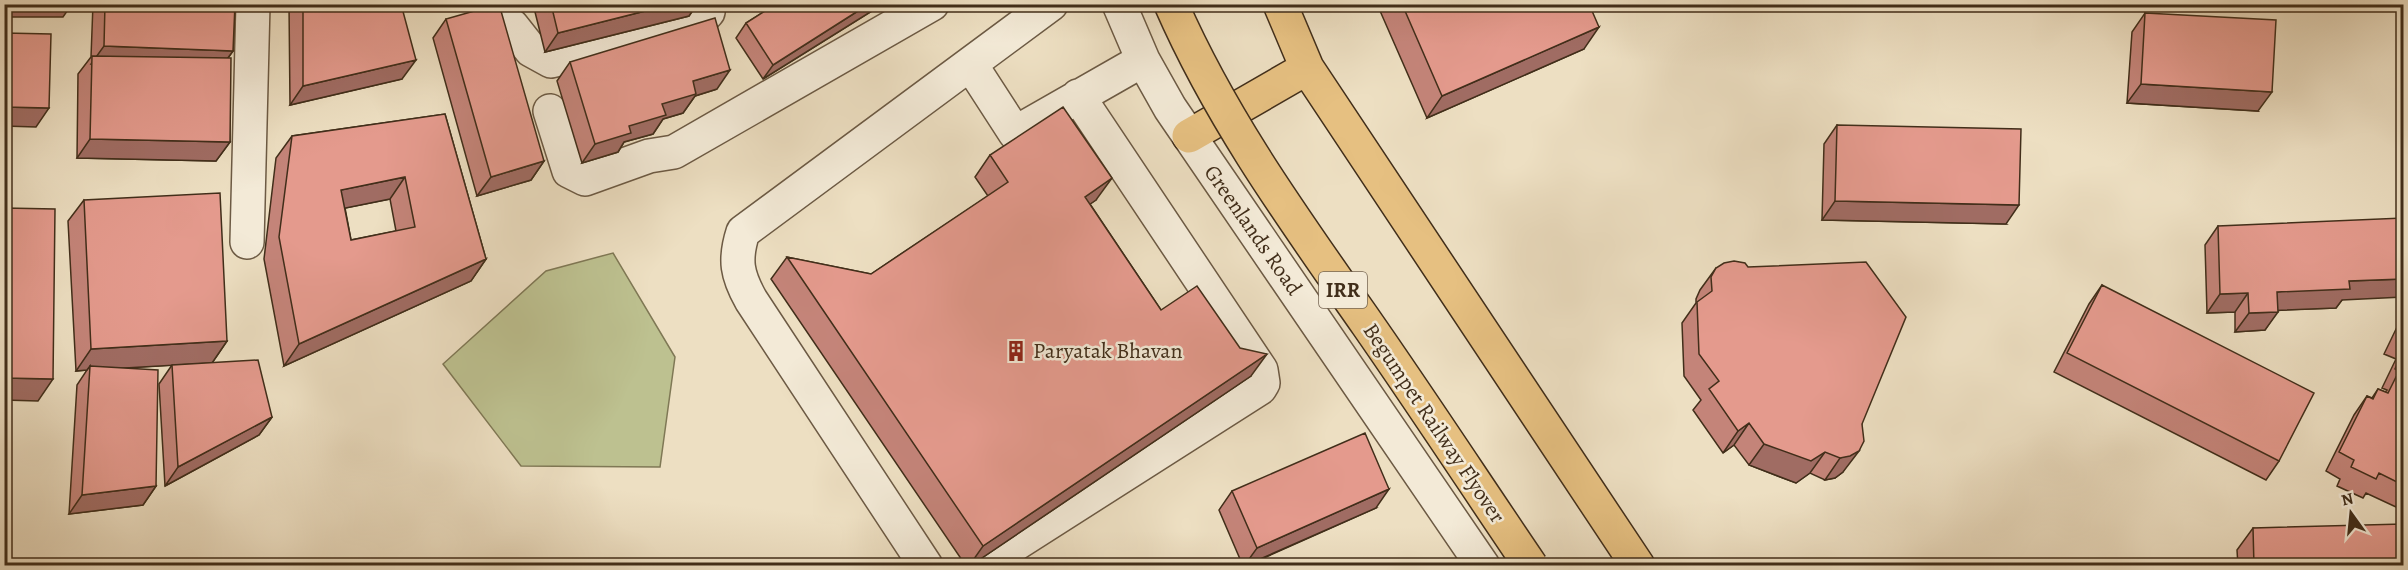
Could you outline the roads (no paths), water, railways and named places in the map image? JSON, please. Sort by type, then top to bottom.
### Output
[{"type":"main road","name":"Begumpet Railway Flyover","points":[[1171,4],[1216,95],[1271,187],[1531,566]]},
{"type":"main road","points":[[1280,4],[1307,68],[1638,566]]},
{"type":"main road","points":[[1189,136],[1307,68]]},
{"type":"street","points":[[247,242],[254,4]]},
{"type":"street","points":[[485,4],[512,26],[531,50],[550,61],[693,28],[708,12],[709,4]]},
{"type":"street","points":[[550,111],[569,171],[585,179],[649,156],[674,152],[932,4]]},
{"type":"street","points":[[926,566],[751,300],[740,280],[736,252],[743,232],[1051,4]]},
{"type":"street","name":"Greenlands Road","points":[[1119,4],[1143,60],[1170,108],[1484,566]]},
{"type":"street","points":[[971,65],[1015,133],[1143,60]]},
{"type":"street","points":[[981,566],[1260,388],[1263,383],[1261,370],[1078,96]]},
{"type":"place","name":"Paryatak Bhavan","points":[[1016,351]]}]
